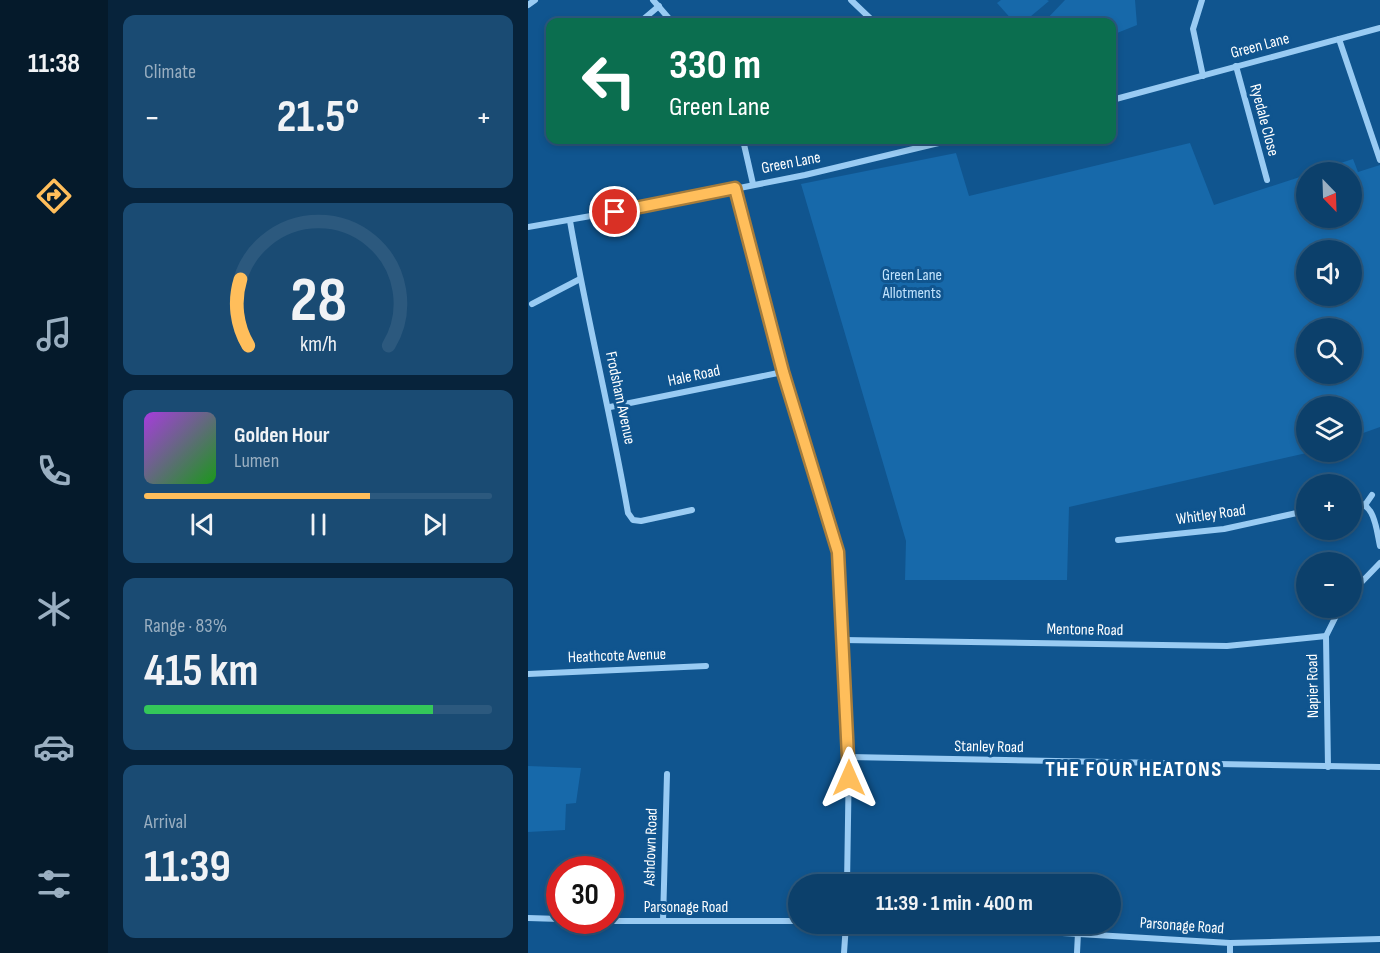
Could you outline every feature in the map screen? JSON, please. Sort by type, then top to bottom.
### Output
[{"type":"street","points":[[528,5],[535,0]]},
{"type":"street","points":[[653,0],[669,18]]},
{"type":"street","points":[[851,0],[870,18]]},
{"type":"street","points":[[1202,0],[1193,29],[1203,76]]},
{"type":"street","points":[[645,18],[659,6]]},
{"type":"street","name":"Green Lane","points":[[1116,99],[1380,28]]},
{"type":"street","points":[[1339,39],[1380,160]]},
{"type":"street","name":"Ryedale Close","points":[[1236,66],[1267,180]]},
{"type":"street","points":[[744,144],[753,184]]},
{"type":"street","name":"Green Lane","points":[[528,227],[570,221],[805,175],[922,144]]},
{"type":"street","points":[[735,188],[783,372],[838,552],[849,757],[847,874]]},
{"type":"street","name":"Frodsham Avenue","points":[[570,221],[580,279],[610,407],[628,513],[633,520],[641,521],[692,510]]},
{"type":"street","points":[[532,304],[580,279]]},
{"type":"street","name":"Hale Road","points":[[610,407],[783,372]]},
{"type":"street","points":[[1365,505],[1372,495]]},
{"type":"street","points":[[1362,504],[1371,512],[1380,546]]},
{"type":"street","name":"Whitley Road","points":[[1118,540],[1224,529],[1296,513]]},
{"type":"street","points":[[1362,582],[1380,563]]},
{"type":"street","name":"Napier Road","points":[[1328,767],[1326,636],[1335,618]]},
{"type":"street","name":"Mentone Road","points":[[843,640],[1227,646],[1326,636]]},
{"type":"street","name":"Heathcote Avenue","points":[[528,674],[706,666]]},
{"type":"street","name":"Stanley Road","points":[[849,757],[1380,767]]},
{"type":"street","name":"Ashdown Road","points":[[663,921],[667,774]]},
{"type":"street","points":[[528,918],[546,919]]},
{"type":"street","name":"Parsonage Road","points":[[624,921],[788,921]]},
{"type":"street","points":[[844,953],[845,934]]},
{"type":"street","points":[[1077,953],[1078,934]]},
{"type":"street","name":"Parsonage Road","points":[[1093,934],[1230,943],[1380,939]]},
{"type":"street","points":[[1230,943],[1230,953]]},
{"type":"green space","points":[[1001,0],[1049,1],[1029,18],[1010,18],[997,3]]},
{"type":"green space","points":[[1065,0],[1135,0],[1137,25],[1116,33],[1116,18],[1048,18]]},
{"type":"green space","name":"Green Lane Allotments","points":[[1190,143],[1214,205],[1296,178],[1296,228],[1362,228],[1362,171],[1380,165],[1380,427],[1362,433],[1362,396],[1296,396],[1296,455],[1069,507],[1067,580],[905,580],[906,541],[801,184],[956,153],[969,196]]},
{"type":"green space","points":[[528,766],[581,768],[576,803],[566,804],[565,830],[528,832]]},
{"type":"district","name":"THE FOUR HEATONS","points":[[1134,769]]},
{"type":"route","points":[[615,212],[735,188],[783,372],[838,552],[849,778]]}]
